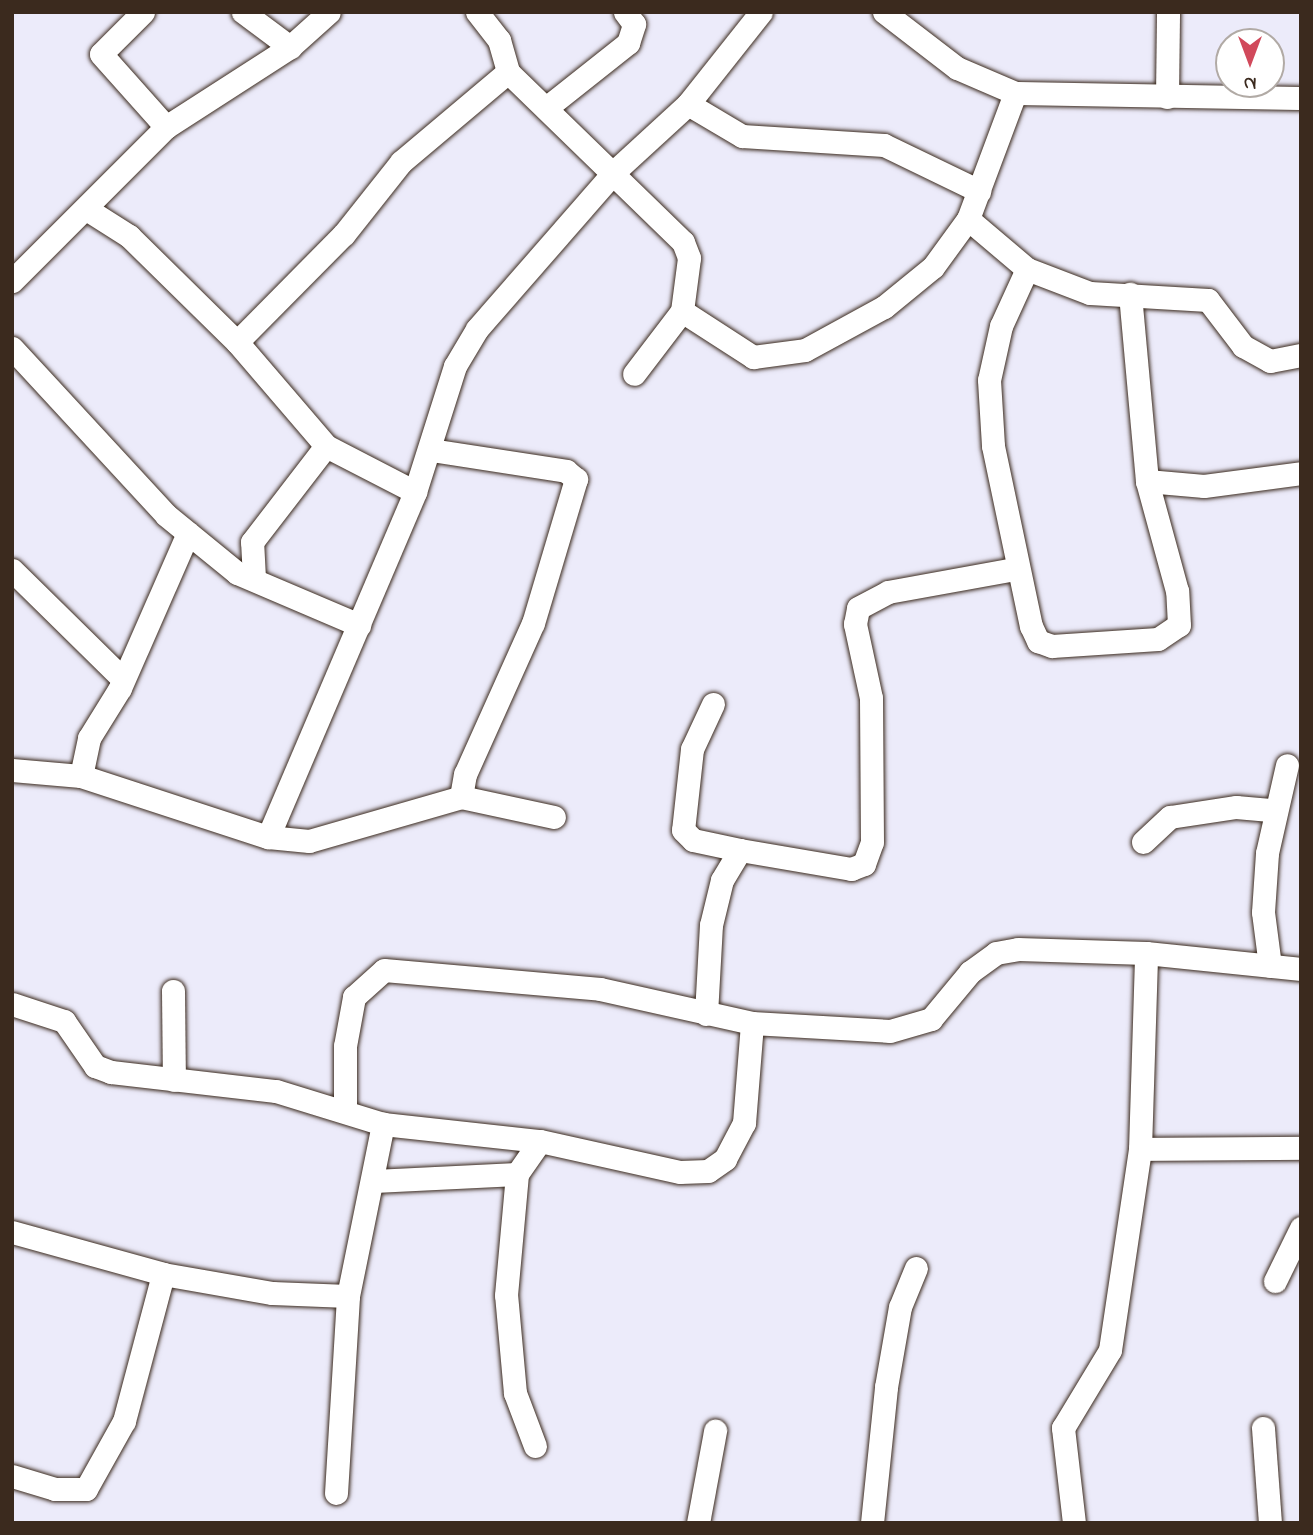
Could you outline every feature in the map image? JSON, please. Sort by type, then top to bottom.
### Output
[{"type":"street","points":[[143,12],[101,54],[166,127]]},
{"type":"street","points":[[243,12],[290,47]]},
{"type":"street","points":[[12,281],[88,210],[166,127],[290,47],[329,12]]},
{"type":"street","points":[[477,12],[499,40],[508,72],[615,171],[683,242],[688,258],[682,311],[634,374]]},
{"type":"street","points":[[546,108],[628,43],[634,24],[625,12]]},
{"type":"street","points":[[268,837],[325,691],[359,625],[415,492],[431,450],[456,366],[477,328],[615,171],[688,104],[761,12]]},
{"type":"street","points":[[884,12],[957,68],[1015,93],[1301,98]]},
{"type":"street","points":[[1167,97],[1168,12]]},
{"type":"street","points":[[237,342],[344,234],[401,162],[508,72]]},
{"type":"street","points":[[682,311],[753,357],[805,350],[852,327],[910,287],[968,219],[1015,93]]},
{"type":"street","points":[[688,104],[742,136],[884,145],[979,191]]},
{"type":"street","points":[[88,210],[130,236],[237,342],[326,446],[415,492]]},
{"type":"street","points":[[968,219],[1027,269],[1090,293],[1208,300],[1243,346],[1270,361],[1301,355]]},
{"type":"street","points":[[1027,269],[1000,326],[989,380],[993,446],[1015,569],[1031,626],[1045,643],[1098,646],[1172,634],[1179,625],[1177,591],[1147,481],[1130,294]]},
{"type":"street","points":[[12,348],[188,533],[237,573],[359,625]]},
{"type":"street","points":[[254,578],[252,542],[326,446]]},
{"type":"street","points":[[431,450],[566,471],[576,479],[533,623],[465,774],[461,797]]},
{"type":"street","points":[[1147,481],[1204,486],[1300,476]]},
{"type":"street","points":[[81,776],[89,738],[122,678],[188,533]]},
{"type":"street","points":[[713,704],[692,749],[683,830],[693,840],[740,850],[851,869],[864,864],[872,842],[871,698],[855,624],[858,608],[888,592],[1015,569]]},
{"type":"street","points":[[12,570],[122,678]]},
{"type":"street","points":[[1270,966],[1263,912],[1273,810],[1287,765]]},
{"type":"street","points":[[12,770],[81,776],[268,837],[309,841],[461,797],[554,817]]},
{"type":"street","points":[[1143,842],[1170,817],[1236,807],[1273,810]]},
{"type":"street","points":[[706,1014],[711,925],[722,880],[740,850]]},
{"type":"street","points":[[345,1109],[345,1046],[354,997],[384,970],[600,989],[752,1023],[911,1030],[931,1019],[970,972],[996,953],[1146,953],[1301,969]]},
{"type":"street","points":[[1074,1523],[1063,1429],[1110,1350],[1140,1149],[1146,953]]},
{"type":"street","points":[[173,991],[174,1080]]},
{"type":"street","points":[[12,1004],[64,1021],[95,1066],[174,1080],[276,1091],[345,1109],[383,1124],[540,1141],[680,1172],[708,1171],[725,1158],[744,1123],[752,1023]]},
{"type":"street","points":[[337,1493],[348,1296],[374,1181],[383,1124]]},
{"type":"street","points":[[535,1446],[516,1393],[506,1295],[517,1174],[540,1141]]},
{"type":"street","points":[[1140,1149],[1301,1148]]},
{"type":"street","points":[[374,1181],[517,1174]]},
{"type":"street","points":[[1275,1281],[1301,1228]]},
{"type":"street","points":[[12,1232],[163,1274],[272,1293],[348,1296]]},
{"type":"street","points":[[872,1523],[888,1373],[900,1307],[916,1268]]},
{"type":"street","points":[[12,1476],[55,1489],[86,1489],[124,1421],[163,1274]]},
{"type":"street","points":[[1263,1429],[1270,1523]]},
{"type":"street","points":[[698,1523],[715,1431]]}]
